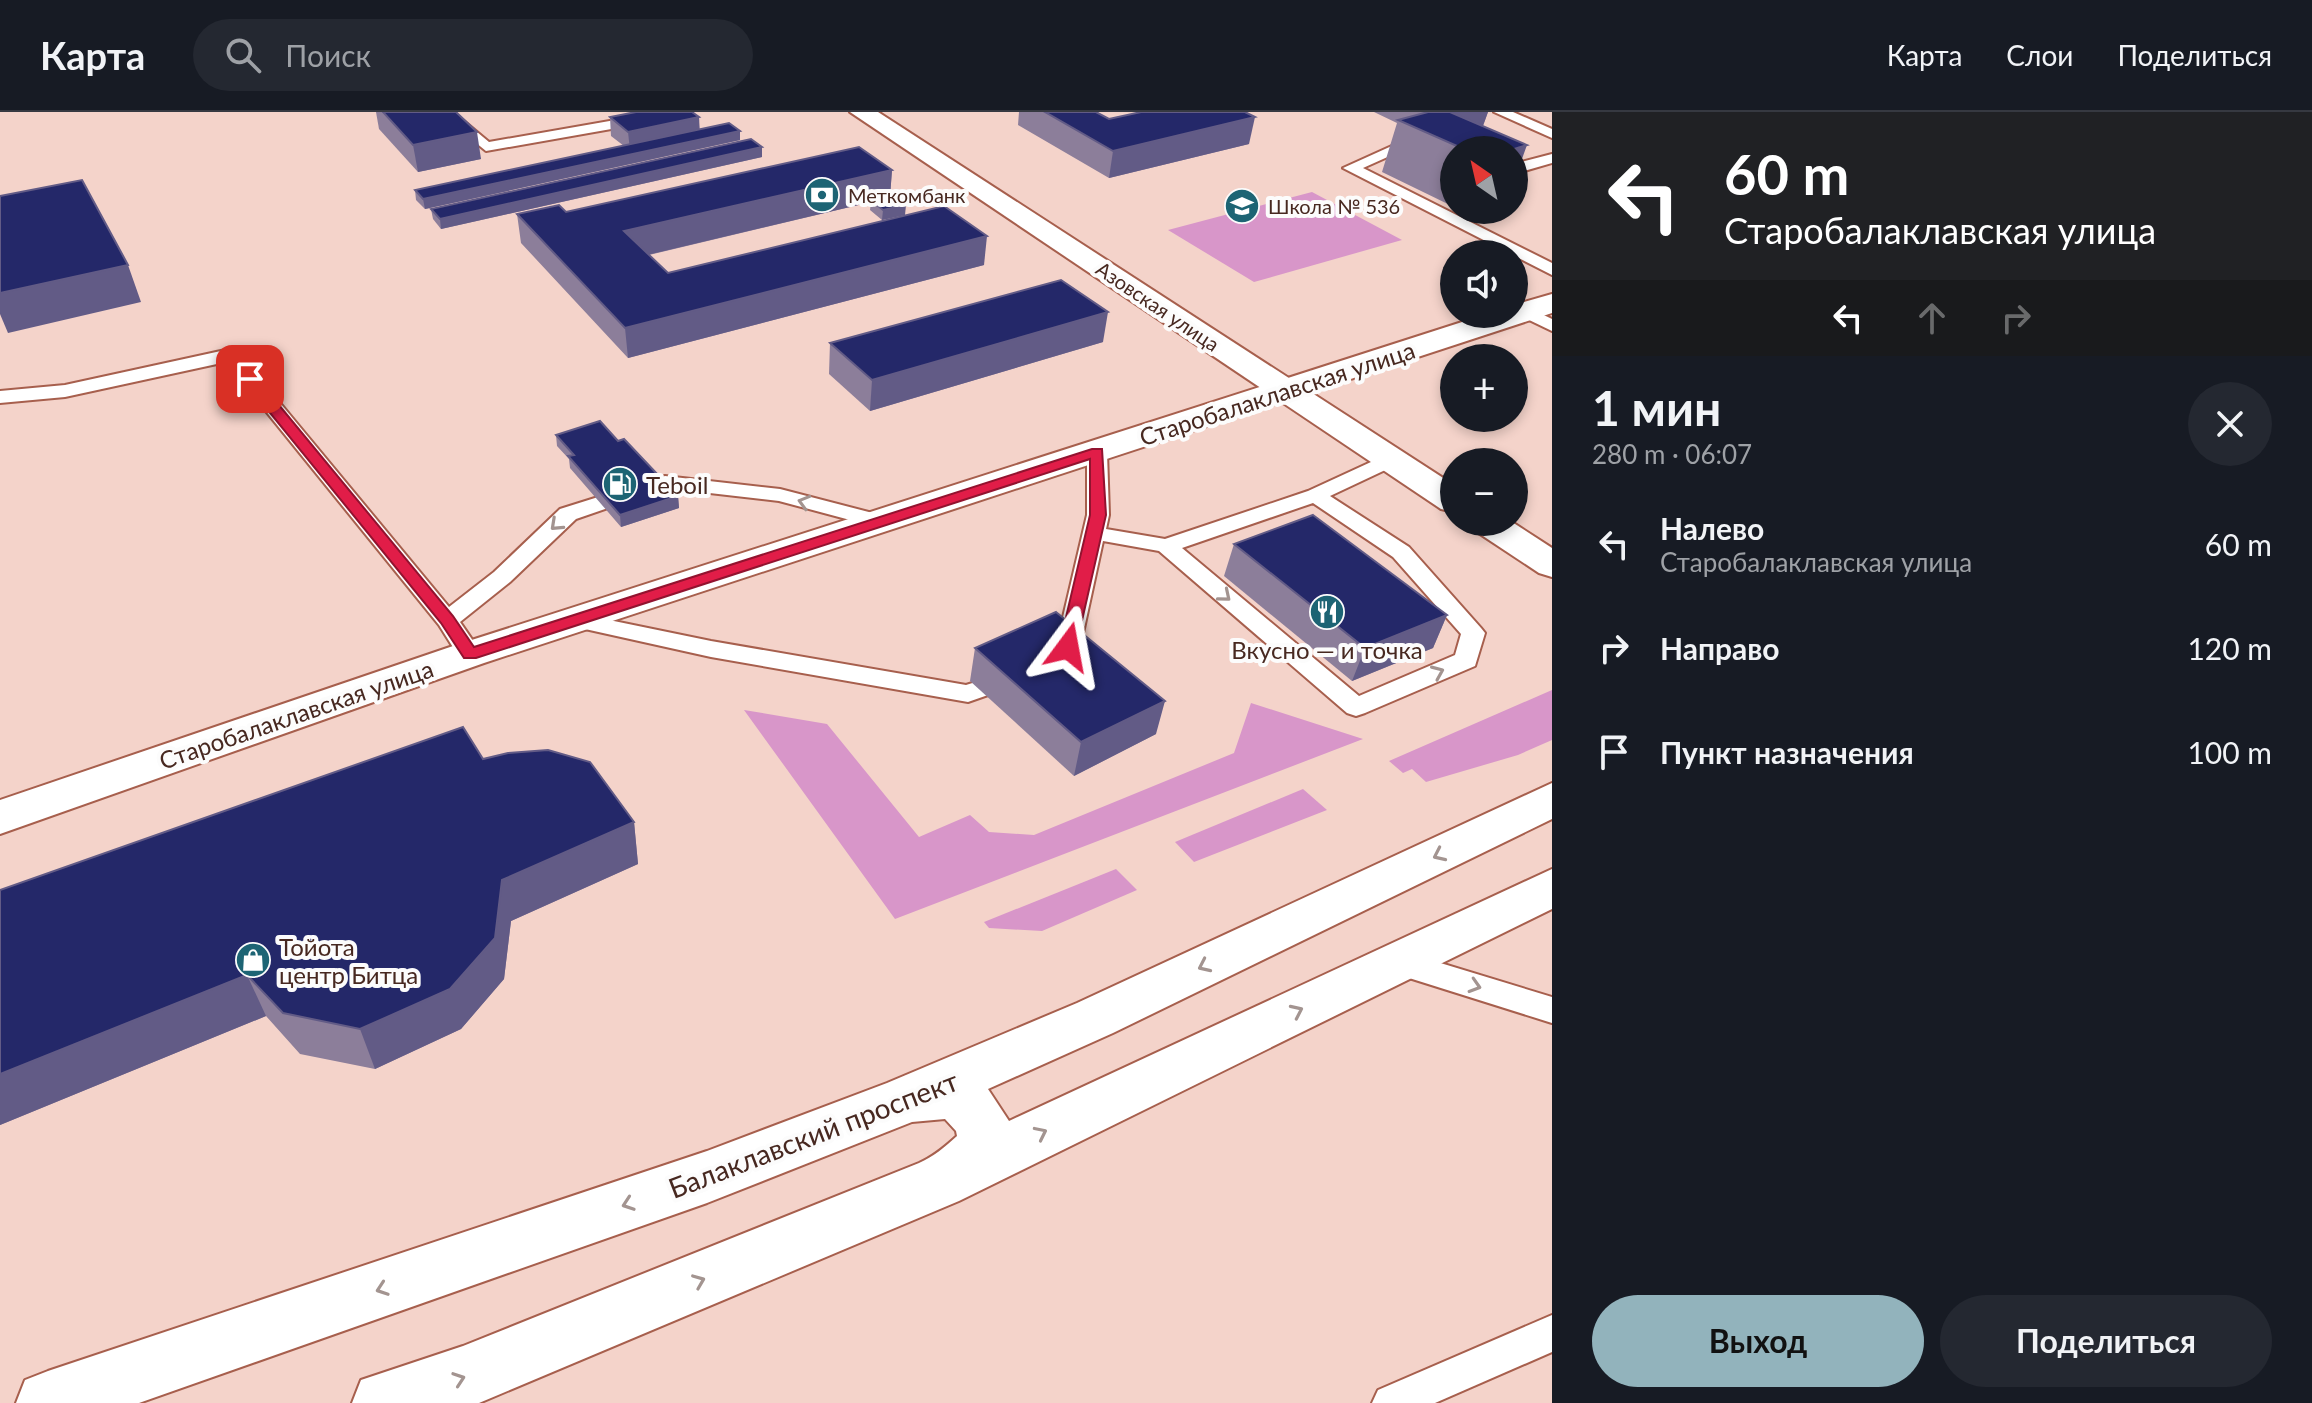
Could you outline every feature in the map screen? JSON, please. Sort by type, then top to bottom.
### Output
[{"type":"street","name":"Азовская улица","points":[[862,112],[1440,492]]},
{"type":"street","name":"Старобалаклавская улица","points":[[0,817],[470,654],[1286,391],[1308,381],[1543,313]]},
{"type":"street","points":[[1508,536],[1552,565]]},
{"type":"street","name":"Балаклавский проспект","points":[[48,1403],[707,1177],[906,1100],[1095,1018],[1552,800]]},
{"type":"street","points":[[384,1403],[463,1378],[939,1182],[1552,888]]},
{"type":"street","points":[[906,1100],[951,1096],[971,1107],[985,1126],[986,1143],[977,1157],[939,1182]]},
{"type":"lane","points":[[445,112],[486,147],[685,112]]},
{"type":"lane","points":[[1501,112],[1552,134]]},
{"type":"lane","points":[[1530,124],[1552,119]]},
{"type":"lane","points":[[1416,139],[1351,168],[1552,270]]},
{"type":"lane","points":[[1528,165],[1552,158]]},
{"type":"lane","points":[[0,397],[65,391],[230,355],[447,620],[470,654]]},
{"type":"lane","points":[[1058,652],[1068,647],[1098,515],[1097,452]]},
{"type":"lane","points":[[1094,533],[1166,546],[1315,495],[1391,460]]},
{"type":"lane","points":[[447,620],[502,577],[568,514],[665,482],[780,495],[880,522]]},
{"type":"lane","points":[[1166,546],[1356,707],[1466,660],[1473,633],[1401,552],[1315,495]]},
{"type":"lane","points":[[575,620],[711,649],[968,694],[979,689]]},
{"type":"lane","points":[[1401,963],[1552,1010]]},
{"type":"lane","points":[[1391,1403],[1552,1333]]},
{"type":"shaded area","points":[[1312,192],[1402,240],[1254,282],[1168,230]]},
{"type":"shaded area","points":[[1552,690],[1552,740],[1518,755],[1426,782],[1412,769],[1403,773],[1389,761]]},
{"type":"shaded area","points":[[1251,703],[1363,739],[895,919],[744,710],[827,724],[919,837],[970,815],[989,832],[1034,835],[1234,753]]},
{"type":"shaded area","points":[[1303,789],[1327,810],[1194,862],[1175,842]]},
{"type":"shaded area","points":[[1116,869],[1137,890],[1042,931],[989,928],[984,922]]},
{"type":"building","points":[[383,112],[456,112],[477,132],[413,145]]},
{"type":"building","points":[[636,112],[692,112],[699,117],[628,132],[610,117]]},
{"type":"building","points":[[1045,112],[1096,112],[1109,119],[1141,112],[1245,112],[1255,117],[1113,151]]},
{"type":"building","points":[[1428,112],[1450,112],[1506,136],[1440,136],[1440,139],[1398,120]]},
{"type":"building","points":[[729,123],[740,131],[423,199],[415,190]]},
{"type":"building","points":[[751,139],[762,147],[440,219],[431,209]]},
{"type":"building","points":[[859,147],[892,170],[624,231],[668,273],[944,206],[987,236],[625,328],[517,214],[559,205],[566,212]]},
{"type":"building","points":[[82,180],[128,265],[0,293],[0,196]]},
{"type":"building","points":[[894,195],[906,205],[883,210],[871,200]]},
{"type":"building","points":[[1061,280],[1108,312],[872,380],[830,343]]},
{"type":"building","points":[[600,421],[618,441],[624,439],[678,496],[620,515],[568,456],[574,455],[556,435]]},
{"type":"building","points":[[1313,515],[1447,615],[1365,648],[1234,544]]},
{"type":"building","points":[[1056,612],[1165,701],[1081,742],[975,648]]},
{"type":"building","name":"Тойота центр Битца","points":[[463,727],[483,759],[508,753],[548,750],[590,762],[634,822],[502,880],[495,938],[450,989],[360,1029],[283,1013],[247,975],[0,1074],[0,890]]},
{"type":"place","name":"Меткомбанк","points":[[822,195]]},
{"type":"place","name":"Школа № 536","points":[[1242,206]]},
{"type":"place","name":"Teboil","points":[[620,484]]},
{"type":"place","name":"Вкусно — и точка","points":[[1327,612]]},
{"type":"place","name":"Тойота центр Битца","points":[[253,960]]},
{"type":"route","points":[[250,379],[447,620],[470,654],[1097,452],[1098,515],[1068,647]]}]
